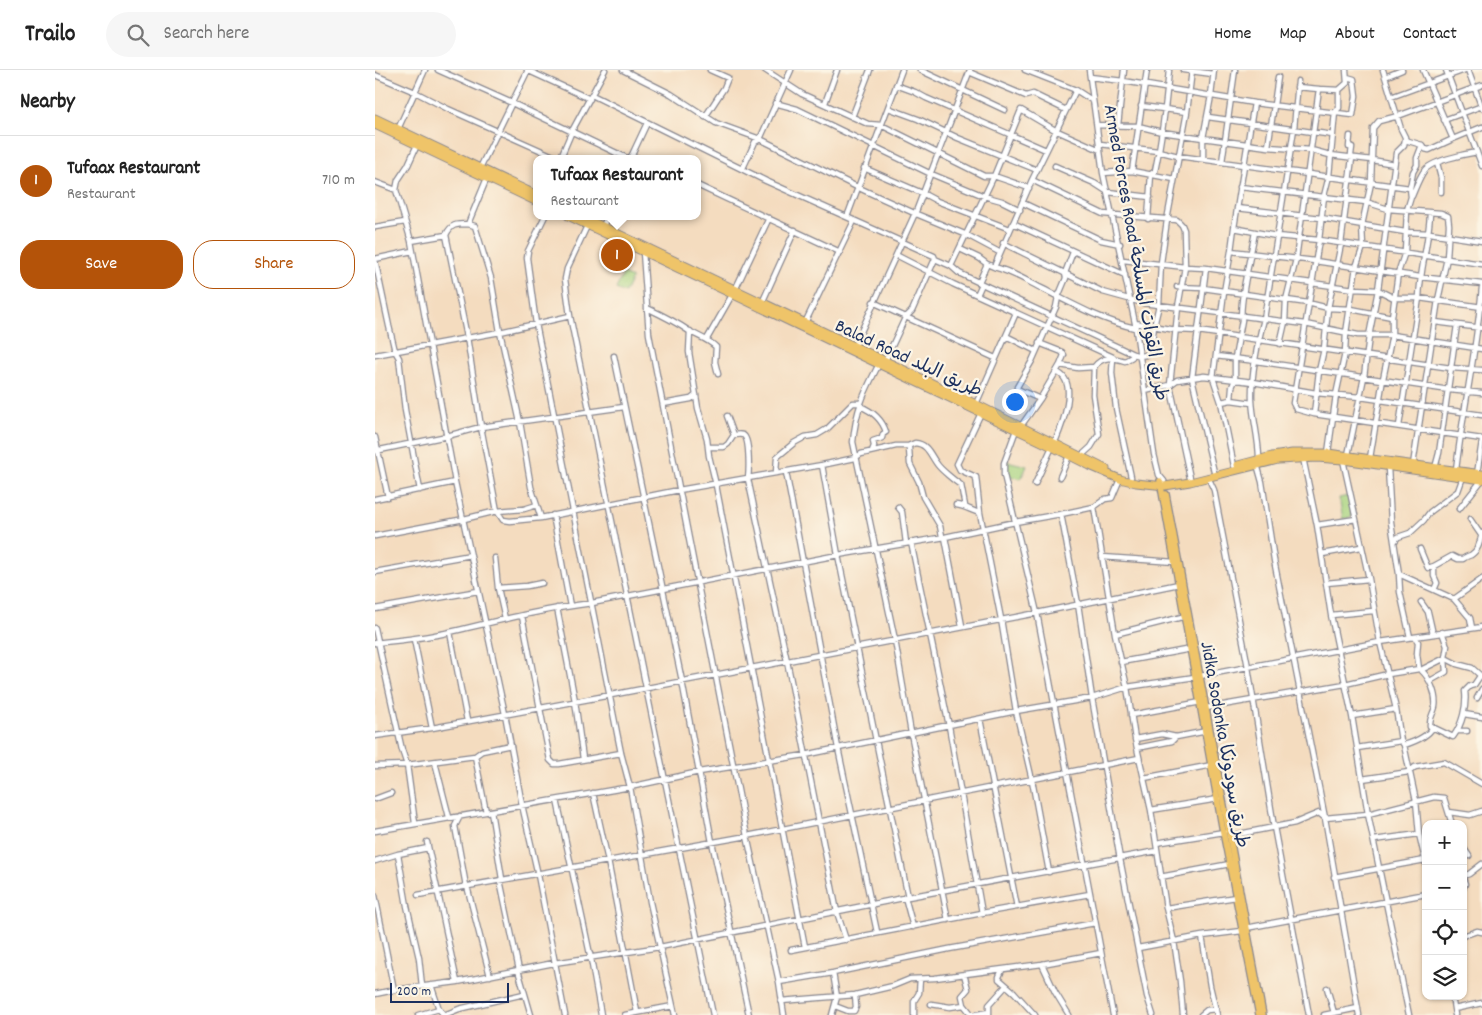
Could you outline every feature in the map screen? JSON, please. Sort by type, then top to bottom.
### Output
[{"type":"highway","points":[[375,118],[479,171],[487,178],[533,200]]},
{"type":"highway","points":[[375,125],[417,145],[533,193]]},
{"type":"highway","name":"Balad Road طريق البلد","points":[[575,220],[734,292],[762,302],[854,346],[882,363],[976,404],[1054,445],[1131,478],[1183,484],[1234,466],[1258,462],[1346,457],[1370,458],[1479,474]]},
{"type":"highway","name":"Balad Road طريق البلد","points":[[590,220],[981,413],[1019,428]]},
{"type":"highway","name":"Balad Road طريق البلد","points":[[1054,445],[1069,456],[1120,479],[1136,483],[1162,482],[1211,474],[1292,453],[1328,453],[1388,466],[1482,480]]},
{"type":"main road","name":"Jidka Sodonka طريق سودونكا","points":[[1162,482],[1204,704],[1218,799],[1227,833]]},
{"type":"main road","name":"Jidka Sodonka طريق سودونكا","points":[[1208,731],[1260,1012]]},
{"type":"main road","name":"Jidka Sodonka طريق سودونكا","points":[[1232,864],[1236,898],[1244,929]]},
{"type":"street","points":[[398,129],[425,70]]},
{"type":"street","points":[[438,70],[625,155]]},
{"type":"street","points":[[479,171],[528,70],[647,123],[743,168],[766,181],[934,256],[935,259],[981,284],[1139,356],[1151,352],[1159,305],[1161,263],[1167,220],[1187,112],[1191,71]]},
{"type":"street","points":[[562,155],[605,70]]},
{"type":"street","points":[[623,70],[671,94],[716,123],[760,138],[857,187],[914,213],[967,234],[999,252]]},
{"type":"street","points":[[705,117],[721,95],[728,78],[711,70]]},
{"type":"street","points":[[765,70],[801,94],[825,103],[868,124],[881,125],[979,174],[994,176],[1029,188]]},
{"type":"street","points":[[743,168],[755,142],[760,138],[791,70]]},
{"type":"street","points":[[825,103],[837,70]]},
{"type":"street","points":[[852,117],[870,70]]},
{"type":"street","points":[[847,217],[902,70]]},
{"type":"street","points":[[920,70],[1005,110]]},
{"type":"street","name":"Armed Forces Road طريق القوات المسلحة","points":[[1025,70],[1076,90],[1093,101],[1103,172],[1123,260],[1135,326],[1154,454],[1162,482]]},
{"type":"street","points":[[1089,70],[1093,101]]},
{"type":"street","points":[[1119,125],[1124,70]]},
{"type":"street","points":[[1132,171],[1147,70]]},
{"type":"street","points":[[1148,219],[1151,174],[1155,171],[1162,132],[1169,70]]},
{"type":"street","points":[[1183,70],[1213,72],[1208,117],[1203,138],[1203,159]]},
{"type":"street","points":[[1222,162],[1235,70]]},
{"type":"street","points":[[1297,87],[1339,90],[1347,83],[1346,70]]},
{"type":"street","points":[[1383,70],[1405,140],[1404,146],[1395,153],[1378,290],[1369,336],[1364,377],[1346,457],[1361,546],[1369,579],[1373,611],[1397,709],[1416,801],[1422,848]]},
{"type":"street","points":[[1385,77],[1402,70]]},
{"type":"street","points":[[1423,70],[1453,138]]},
{"type":"street","points":[[1446,70],[1482,166]]},
{"type":"street","points":[[1391,97],[1466,70],[1482,107],[1444,120]]},
{"type":"street","points":[[854,346],[914,213],[970,71],[1026,96],[1033,94],[1066,110]]},
{"type":"street","points":[[375,75],[415,92],[448,110],[495,131],[498,130],[551,155]]},
{"type":"street","points":[[1090,77],[1189,93],[1353,115],[1356,96],[1354,80],[1347,77]]},
{"type":"street","points":[[1268,147],[1278,77]]},
{"type":"street","points":[[1297,81],[1293,129],[1264,319],[1258,341],[1252,403],[1258,436],[1258,462],[1275,560],[1299,692],[1325,818],[1359,1015]]},
{"type":"street","points":[[896,85],[1046,150]]},
{"type":"street","points":[[1328,453],[1332,417],[1345,353],[1346,333],[1356,267],[1363,247],[1362,224],[1371,183],[1374,143],[1373,128],[1379,121],[1398,116],[1482,85]]},
{"type":"street","points":[[1280,344],[1285,322],[1286,300],[1296,259],[1319,89]]},
{"type":"street","points":[[993,267],[1055,130],[1076,90]]},
{"type":"street","points":[[1339,90],[1339,108],[1335,112],[1329,176],[1324,196],[1319,240],[1293,403],[1296,409],[1314,414],[1460,434],[1482,440],[1479,474]]},
{"type":"street","points":[[1234,466],[1221,402],[1213,378],[1223,292],[1254,102]]},
{"type":"street","points":[[775,103],[797,109],[929,174],[984,196],[1002,201],[1020,210]]},
{"type":"street","points":[[1141,106],[1187,112]]},
{"type":"street","points":[[888,108],[1037,170]]},
{"type":"street","points":[[951,266],[994,176],[1020,111],[1022,110],[1055,130],[1100,150]]},
{"type":"street","points":[[1208,117],[1333,135]]},
{"type":"street","points":[[631,155],[647,123]]},
{"type":"street","points":[[1097,125],[1138,126],[1162,132],[1225,142],[1311,150],[1330,155],[1394,164]]},
{"type":"street","points":[[1405,140],[1422,145],[1425,150],[1429,150],[1469,131],[1482,127]]},
{"type":"street","points":[[1314,414],[1329,308],[1348,200],[1353,158],[1351,147],[1349,147],[1350,136]]},
{"type":"street","points":[[1100,144],[1329,176],[1391,187],[1410,188]]},
{"type":"street","points":[[417,145],[398,180],[396,190],[411,241],[455,482],[505,714],[565,1015]]},
{"type":"street","points":[[1411,197],[1410,188],[1422,145]]},
{"type":"street","points":[[1370,458],[1392,336],[1394,298],[1398,273],[1405,252],[1407,210],[1411,197],[1424,170],[1459,155],[1477,152]]},
{"type":"street","points":[[1437,163],[1441,178],[1441,192]]},
{"type":"street","points":[[1055,166],[1094,183],[1108,192],[1150,197]]},
{"type":"street","points":[[864,168],[937,201],[1010,230]]},
{"type":"street","points":[[1103,172],[1132,171],[1174,179]]},
{"type":"street","points":[[468,224],[487,178]]},
{"type":"street","points":[[1032,180],[1103,214],[1177,220],[1182,225],[1185,267],[1179,288],[1170,385],[1190,478]]},
{"type":"street","points":[[375,182],[396,190]]},
{"type":"street","points":[[701,187],[840,252]]},
{"type":"street","points":[[1240,187],[1324,196],[1366,202],[1388,209],[1441,213],[1448,216],[1447,258],[1438,300],[1429,365],[1417,428],[1413,465]]},
{"type":"street","points":[[1023,203],[1101,240],[1119,244]]},
{"type":"street","points":[[1237,208],[1482,241]]},
{"type":"street","points":[[1399,426],[1419,298],[1420,277],[1429,233],[1430,213]]},
{"type":"street","points":[[707,339],[734,292],[769,218]]},
{"type":"street","points":[[543,220],[528,251],[527,258],[536,324],[675,1015]]},
{"type":"street","points":[[603,226],[605,220]]},
{"type":"street","points":[[805,323],[854,221]]},
{"type":"street","points":[[375,228],[405,222]]},
{"type":"street","points":[[541,518],[531,487],[491,278],[475,226],[455,224],[446,235],[467,338],[497,511],[503,520],[541,518],[572,510],[679,490],[822,466],[855,458],[872,451],[918,443],[927,448],[938,466],[948,473],[953,480],[961,484],[965,506]]},
{"type":"street","points":[[1013,224],[1125,275]]},
{"type":"street","points":[[587,226],[567,269],[565,278],[570,316],[663,780],[713,1015]]},
{"type":"street","points":[[1234,228],[1276,236],[1319,240],[1482,264]]},
{"type":"street","points":[[762,302],[795,230]]},
{"type":"street","points":[[1231,400],[1235,380],[1235,358],[1242,320],[1244,294],[1255,232]]},
{"type":"street","points":[[411,241],[446,235]]},
{"type":"street","points":[[1003,243],[1103,292],[1130,300],[1305,324],[1346,333],[1413,338],[1482,349]]},
{"type":"street","points":[[959,248],[993,267],[1008,271],[1058,297],[1119,324],[1198,331],[1429,365],[1482,370]]},
{"type":"street","points":[[412,250],[375,259],[395,351],[399,358],[405,410],[421,490]]},
{"type":"street","points":[[1231,251],[1273,255],[1420,277],[1443,278],[1482,285],[1480,327],[1474,348],[1456,470]]},
{"type":"street","points":[[643,252],[649,334],[735,766],[747,836],[779,982],[784,1015]]},
{"type":"street","points":[[1040,399],[1017,388],[1017,386],[1032,361],[1056,307],[1073,252]]},
{"type":"street","points":[[896,255],[977,295],[1113,357],[1125,361],[1132,357],[1133,354]]},
{"type":"street","points":[[935,259],[912,311],[905,318],[860,405],[853,442],[895,640],[948,920]]},
{"type":"street","points":[[1123,260],[1206,268],[1354,289],[1378,290],[1394,298],[1419,298],[1481,307]]},
{"type":"street","points":[[977,295],[981,284],[979,282],[987,264]]},
{"type":"street","points":[[1206,268],[1192,378],[1248,667],[1273,827],[1309,1015]]},
{"type":"street","points":[[1179,288],[1203,288],[1308,303],[1329,308],[1351,309],[1392,317]]},
{"type":"street","points":[[873,302],[995,358]]},
{"type":"street","points":[[647,308],[679,323],[707,339],[716,347],[715,362],[718,374]]},
{"type":"street","points":[[976,404],[1016,312]]},
{"type":"street","points":[[375,355],[500,332],[570,316]]},
{"type":"street","points":[[1435,322],[1480,327]]},
{"type":"street","points":[[1435,468],[1449,390],[1457,325]]},
{"type":"street","points":[[691,331],[689,352],[696,395],[734,575],[805,947]]},
{"type":"street","points":[[1006,336],[1036,350]]},
{"type":"street","points":[[1039,343],[1062,352],[1064,355],[1040,399],[1019,428],[1004,463],[1007,492],[1037,613],[1113,1015]]},
{"type":"street","points":[[614,356],[682,682],[712,842],[749,1015]]},
{"type":"street","points":[[1216,356],[1449,390],[1482,393]]},
{"type":"street","points":[[1081,456],[1091,447],[1099,434],[1093,396],[1094,368],[1099,362],[1113,357]]},
{"type":"street","points":[[1113,357],[1112,374],[1116,408],[1131,478]]},
{"type":"street","points":[[1060,365],[1094,368]]},
{"type":"street","points":[[1035,484],[1054,445],[1066,409],[1069,392],[1062,376],[1056,372]]},
{"type":"street","points":[[1145,391],[1170,385],[1177,380],[1200,376],[1482,415]]},
{"type":"street","points":[[663,404],[691,399],[696,395]]},
{"type":"street","points":[[1221,402],[1231,400],[1252,403]]},
{"type":"street","points":[[776,473],[777,458],[786,448],[805,437],[817,435],[827,429],[853,403],[872,411],[885,428],[886,432],[882,438],[873,441],[872,451]]},
{"type":"street","points":[[376,450],[447,436],[481,427],[624,407]]},
{"type":"street","points":[[981,413],[957,464],[960,470],[976,477],[980,512],[1016,711],[1032,780],[1049,872]]},
{"type":"street","points":[[727,416],[735,434]]},
{"type":"street","points":[[708,447],[724,447],[735,434]]},
{"type":"street","points":[[735,434],[743,435],[746,438],[749,450],[749,479],[837,912],[846,940]]},
{"type":"street","points":[[375,437],[376,450],[388,497]]},
{"type":"street","points":[[907,446],[909,448],[910,464],[919,482],[923,497],[940,526],[944,537],[962,626]]},
{"type":"street","points":[[1059,477],[1069,456]]},
{"type":"street","points":[[1303,458],[1317,525],[1331,615],[1352,716],[1368,814],[1409,1015]]},
{"type":"street","points":[[822,466],[838,555],[913,927]]},
{"type":"street","points":[[1131,715],[1204,704],[1253,700],[1345,684],[1388,674],[1420,670],[1445,658],[1472,668],[1481,676],[1476,684],[1465,690],[1464,714],[1453,737],[1430,726],[1429,720],[1435,708],[1435,700],[1430,681],[1420,670],[1417,654],[1418,642],[1412,637],[1401,603],[1395,541],[1391,522],[1388,466]]},
{"type":"street","points":[[786,472],[852,814],[877,932]]},
{"type":"street","points":[[1395,541],[1398,537],[1410,533],[1430,512],[1458,491],[1463,477]]},
{"type":"street","points":[[376,643],[450,632],[557,608],[592,603],[875,548],[944,537],[1094,507],[1105,499],[1111,498],[1120,479]]},
{"type":"street","points":[[1459,509],[1482,480]]},
{"type":"street","points":[[375,499],[455,482]]},
{"type":"street","points":[[956,504],[980,512]]},
{"type":"street","points":[[375,536],[497,511],[524,509],[537,505]]},
{"type":"street","points":[[898,507],[902,512],[930,633],[949,726],[982,913]]},
{"type":"street","points":[[1094,507],[1115,634],[1151,810],[1160,877],[1174,941],[1181,981],[1183,1015]]},
{"type":"street","points":[[1061,514],[1078,604],[1120,859],[1147,996],[1153,1015]]},
{"type":"street","points":[[553,515],[570,606]]},
{"type":"street","points":[[1317,525],[1356,519]]},
{"type":"street","points":[[1420,549],[1428,568],[1452,556],[1463,559],[1472,554],[1479,546],[1481,534],[1470,519]]},
{"type":"street","points":[[1322,554],[1361,546]]},
{"type":"street","points":[[375,572],[471,555]]},
{"type":"street","points":[[1102,557],[1177,562]]},
{"type":"street","points":[[495,558],[498,588],[505,619]]},
{"type":"street","points":[[1434,566],[1434,576],[1437,583],[1434,590]]},
{"type":"street","points":[[1399,574],[1454,599],[1470,618],[1472,628]]},
{"type":"street","points":[[1326,582],[1369,579]]},
{"type":"street","points":[[1454,599],[1482,579]]},
{"type":"street","points":[[498,588],[542,583]]},
{"type":"street","points":[[375,736],[432,728],[682,682],[1181,584]]},
{"type":"street","points":[[375,609],[478,591]]},
{"type":"street","points":[[1421,602],[1428,612],[1433,634]]},
{"type":"street","points":[[557,608],[575,702],[583,758]]},
{"type":"street","points":[[1331,615],[1373,611]]},
{"type":"street","points":[[522,616],[550,760],[554,764],[559,764],[583,758],[621,753]]},
{"type":"street","points":[[1115,634],[1187,616]]},
{"type":"street","points":[[375,831],[629,787],[699,772],[805,755],[875,739],[1092,698],[1127,687],[1198,676],[1380,642],[1482,627]]},
{"type":"street","points":[[375,628],[376,643],[407,765],[415,823]]},
{"type":"street","points":[[450,632],[467,721]]},
{"type":"street","points":[[1430,681],[1446,672],[1445,658],[1447,646],[1442,632]]},
{"type":"street","points":[[413,638],[432,728]]},
{"type":"street","points":[[1121,662],[1193,649]]},
{"type":"street","points":[[1477,698],[1482,689]]},
{"type":"street","points":[[1352,716],[1397,709]]},
{"type":"street","points":[[1464,714],[1482,717]]},
{"type":"street","points":[[980,719],[1017,907]]},
{"type":"street","points":[[1357,748],[1414,742],[1427,734],[1433,727]]},
{"type":"street","points":[[1135,739],[1161,734],[1176,737],[1208,731]]},
{"type":"street","points":[[1457,731],[1467,731]]},
{"type":"street","points":[[1137,748],[1172,741],[1176,737]]},
{"type":"street","points":[[375,766],[407,765],[475,756],[482,751],[511,745]]},
{"type":"street","points":[[475,756],[489,811],[524,994],[531,1015]]},
{"type":"street","points":[[418,895],[747,836],[1139,758]]},
{"type":"street","points":[[435,762],[449,817]]},
{"type":"street","points":[[1362,780],[1409,772],[1415,767],[1445,762],[1482,784]]},
{"type":"street","points":[[1144,778],[1212,765]]},
{"type":"street","points":[[375,799],[391,793]]},
{"type":"street","points":[[593,793],[637,1012]]},
{"type":"street","points":[[1155,843],[1295,823],[1319,813],[1325,818],[1368,814],[1416,801],[1442,798],[1449,812],[1450,820]]},
{"type":"street","points":[[1151,810],[1218,799]]},
{"type":"street","points":[[557,800],[591,958],[601,1015]]},
{"type":"street","points":[[1449,812],[1470,815],[1482,811]]},
{"type":"street","points":[[460,816],[455,826],[467,886],[490,976]]},
{"type":"street","points":[[1374,840],[1419,834]]},
{"type":"street","points":[[427,842],[457,982]]},
{"type":"street","points":[[375,861],[428,848]]},
{"type":"street","points":[[375,994],[457,982],[554,963],[660,947],[942,890],[1157,851]]},
{"type":"street","points":[[398,854],[419,958],[422,986]]},
{"type":"street","points":[[1334,877],[1422,862]]},
{"type":"street","points":[[1160,877],[1232,864]]},
{"type":"street","points":[[1467,875],[1482,864]]},
{"type":"street","points":[[791,950],[877,932],[1090,894]]},
{"type":"street","points":[[375,895],[394,990]]},
{"type":"street","points":[[1138,948],[1422,895]]},
{"type":"street","points":[[1166,908],[1236,898]]},
{"type":"street","points":[[779,982],[1095,923]]},
{"type":"street","points":[[1467,935],[1477,931],[1482,932]]},
{"type":"street","points":[[1203,936],[1210,986],[1217,1015]]},
{"type":"street","points":[[781,1001],[855,996],[893,986],[909,979],[1002,970],[1101,953]]},
{"type":"street","points":[[1042,964],[1055,992],[1069,1015]]},
{"type":"street","points":[[1002,970],[999,978],[1035,1015]]},
{"type":"street","points":[[832,1015],[837,997],[833,973]]},
{"type":"street","points":[[964,974],[967,989],[962,996],[964,1005],[972,1015],[989,1013],[989,1005],[1005,986]]},
{"type":"street","points":[[913,1015],[914,1001],[919,994],[920,979]]},
{"type":"street","points":[[431,985],[439,1009],[444,1015],[459,1009],[524,994]]},
{"type":"street","points":[[1327,988],[1334,1014]]},
{"type":"street","points":[[835,1006],[855,1012],[855,996]]},
{"type":"street","points":[[1453,1000],[1455,1015]]},
{"type":"street","points":[[1454,1009],[1482,1003]]},
{"type":"street","points":[[931,1004],[950,1007],[964,1005]]},
{"type":"street","points":[[625,1015],[673,1006]]},
{"type":"street","points":[[949,1015],[950,1007]]},
{"type":"street","points":[[1324,1015],[1358,1008]]},
{"type":"street","points":[[418,1015],[439,1009]]},
{"type":"street","points":[[1201,1015],[1207,1010],[1216,1009]]},
{"type":"green space","points":[[623,274],[632,278],[625,293],[616,289]]},
{"type":"green space","points":[[1007,461],[1027,466],[1021,479],[1006,475]]},
{"type":"green space","points":[[1348,496],[1352,517],[1343,519],[1339,498]]},
{"type":"place","name":"Tufaax Restaurant","points":[[617,255]]}]
